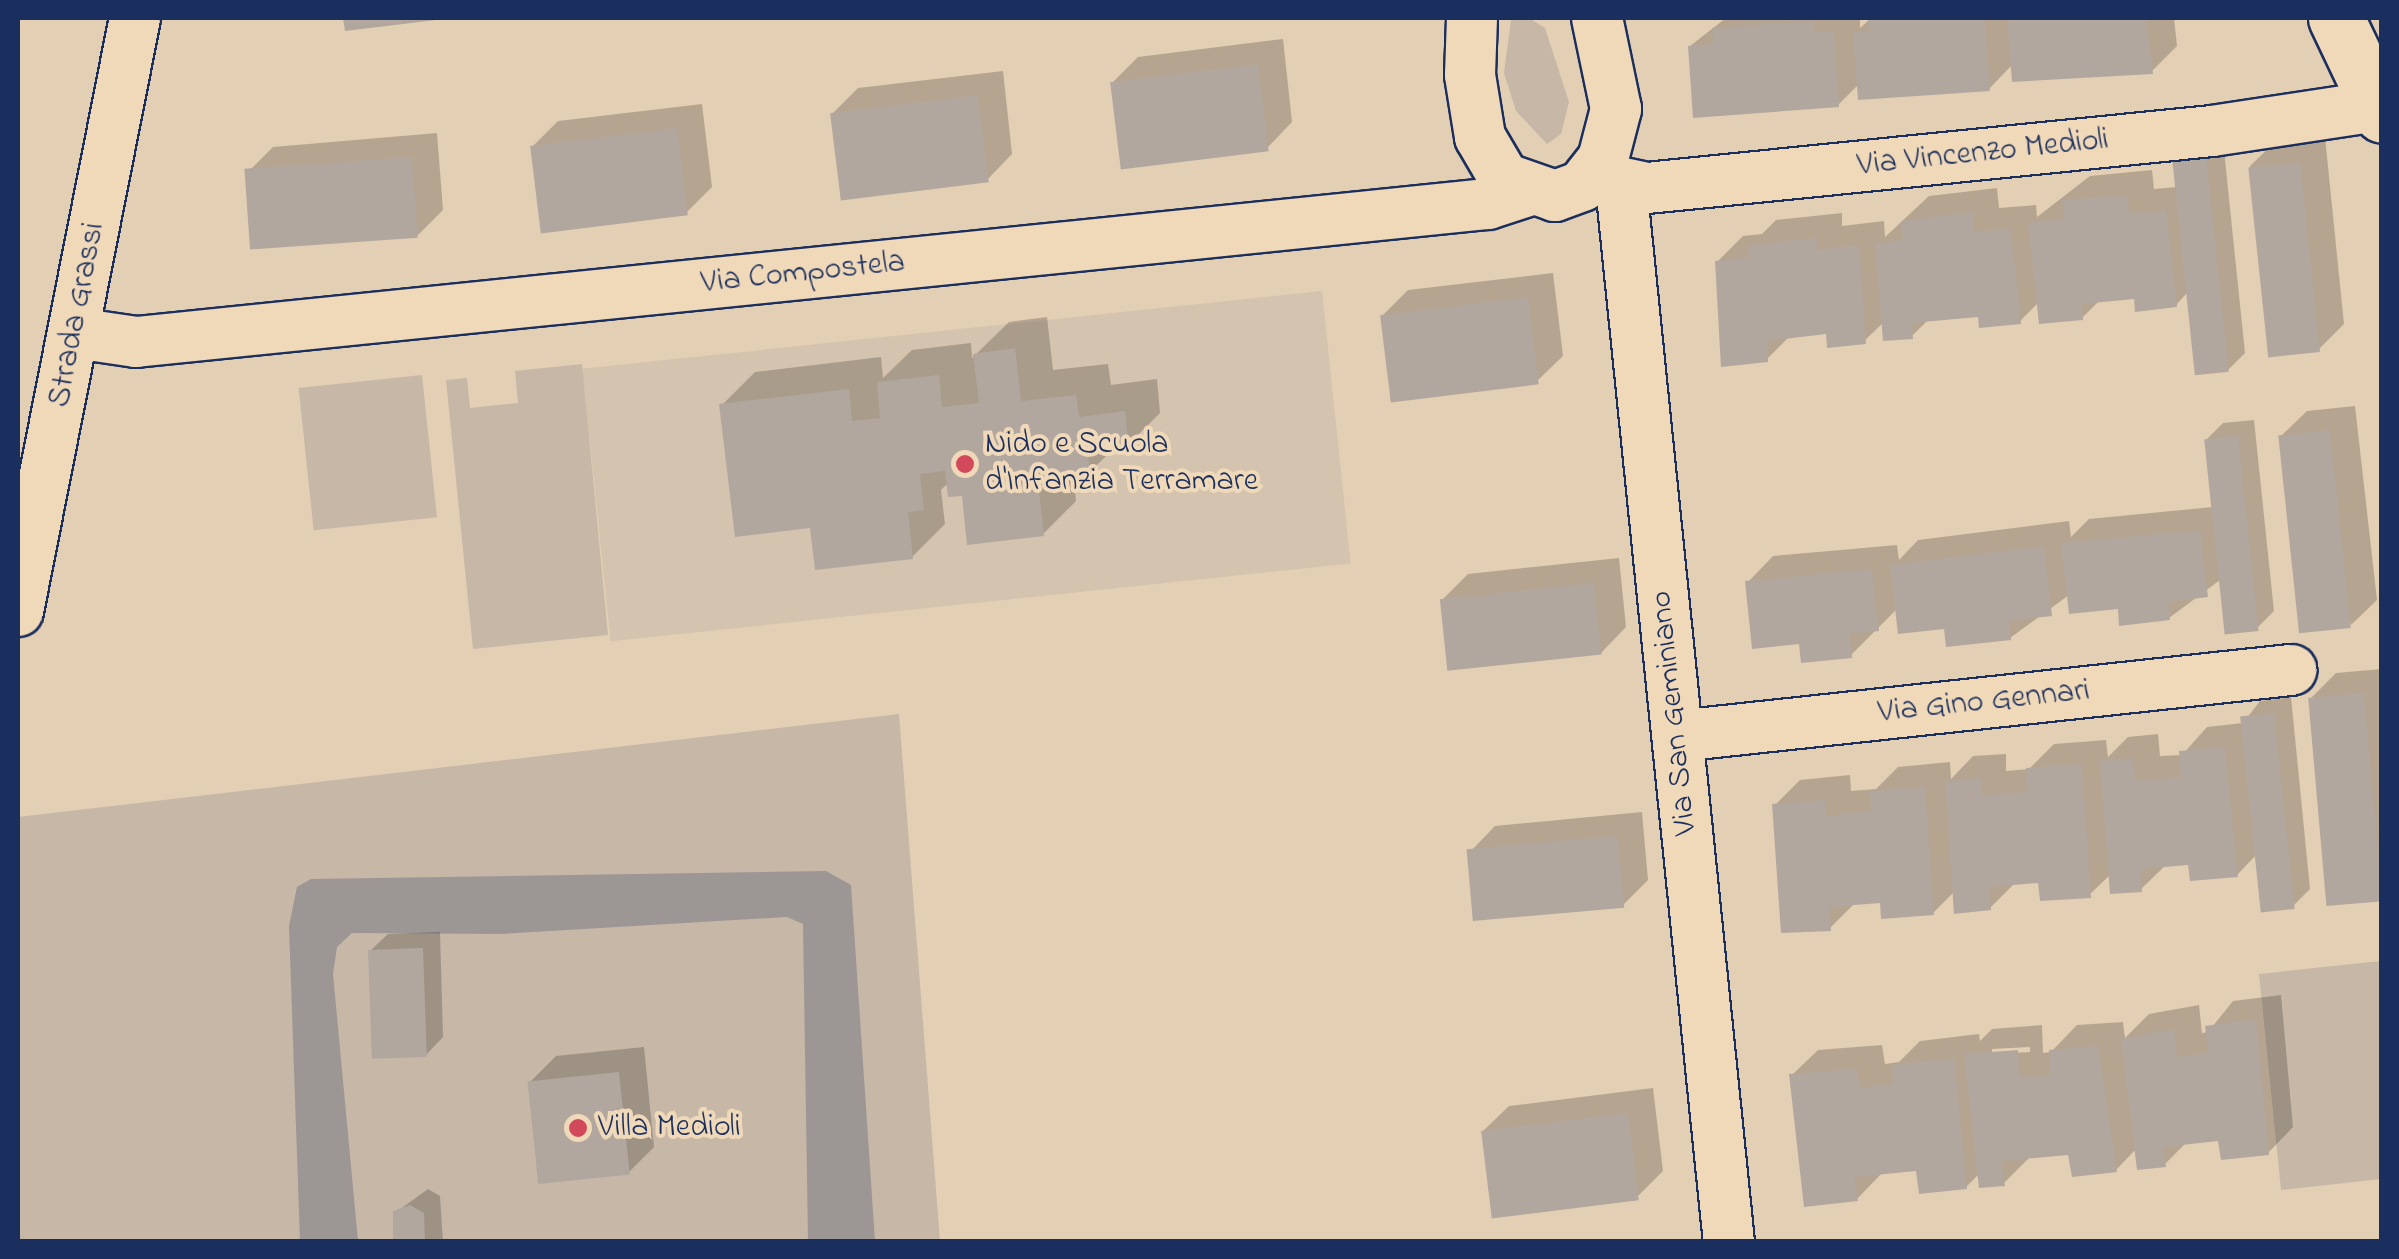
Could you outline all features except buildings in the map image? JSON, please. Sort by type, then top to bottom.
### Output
[{"type":"street","name":"Strada Grassi","points":[[18,611],[135,18]]},
{"type":"street","points":[[1472,18],[1470,76],[1480,138],[1504,178],[1528,191]]},
{"type":"street","points":[[1598,18],[1616,109],[1603,159],[1606,181]]},
{"type":"street","points":[[2336,18],[2379,110]]},
{"type":"street","name":"Via Vincenzo Medioli","points":[[1528,191],[1556,196],[1606,181],[2212,131],[2379,110]]},
{"type":"street","name":"Via San Geminiano","points":[[1606,181],[1678,736],[1730,1242]]},
{"type":"street","name":"Via Compostela","points":[[75,334],[136,342],[1488,204],[1528,191]]},
{"type":"street","name":"Via Gino Gennari","points":[[1678,736],[2290,670]]},
{"type":"shaded area","points":[[1529,18],[1545,28],[1569,102],[1561,134],[1547,144],[1516,111],[1504,73],[1511,20]]},
{"type":"shaded area","name":"Nido e Scuola d'Infanzia Terramare","points":[[1322,291],[1351,563],[611,641],[582,369]]},
{"type":"shaded area","points":[[582,364],[608,635],[473,649],[446,380],[467,378],[470,408],[518,403],[515,371]]},
{"type":"shaded area","points":[[422,375],[437,517],[314,530],[299,388]]},
{"type":"shaded area","points":[[899,714],[940,1241],[18,1241],[18,817]]},
{"type":"shaded area","points":[[826,871],[851,885],[875,1241],[808,1241],[803,924],[787,917],[500,934],[352,933],[337,947],[333,974],[358,1241],[300,1241],[289,926],[297,887],[311,879]]},
{"type":"shaded area","points":[[2381,961],[2381,1179],[2281,1190],[2259,974]]},
{"type":"place","name":"Nido e Scuola d'Infanzia Terramare","points":[[965,464]]},
{"type":"place","name":"Villa Medioli","points":[[578,1128]]}]
